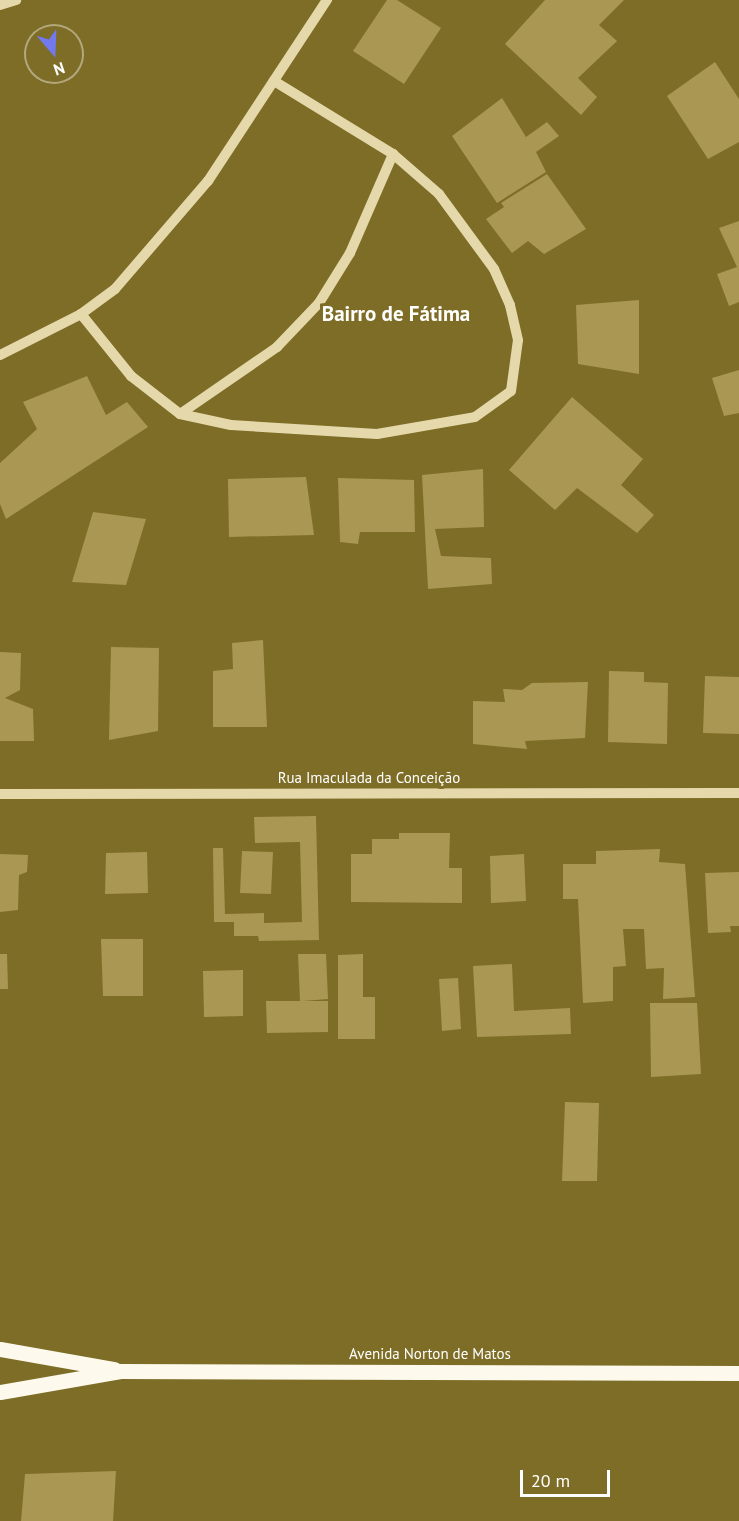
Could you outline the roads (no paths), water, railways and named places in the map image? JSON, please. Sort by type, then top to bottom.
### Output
[{"type":"main road","name":"Avenida Norton de Matos","points":[[0,1349],[120,1371]]},
{"type":"main road","name":"Avenida Norton de Matos","points":[[0,1392],[120,1371],[739,1373]]},
{"type":"street","points":[[0,5],[16,0]]},
{"type":"street","points":[[0,355],[81,314],[115,289],[165,234],[274,81],[327,0]]},
{"type":"street","points":[[81,314],[131,376],[180,414],[231,425],[377,434],[475,417],[511,391],[519,340],[494,269],[439,194],[393,154],[274,81]]},
{"type":"street","points":[[180,414],[277,347],[319,303],[350,253],[393,154]]},
{"type":"street","name":"Rua Imaculada da Conceição","points":[[0,794],[739,793]]},
{"type":"district","name":"Bairro de Fátima","points":[[396,314]]}]
